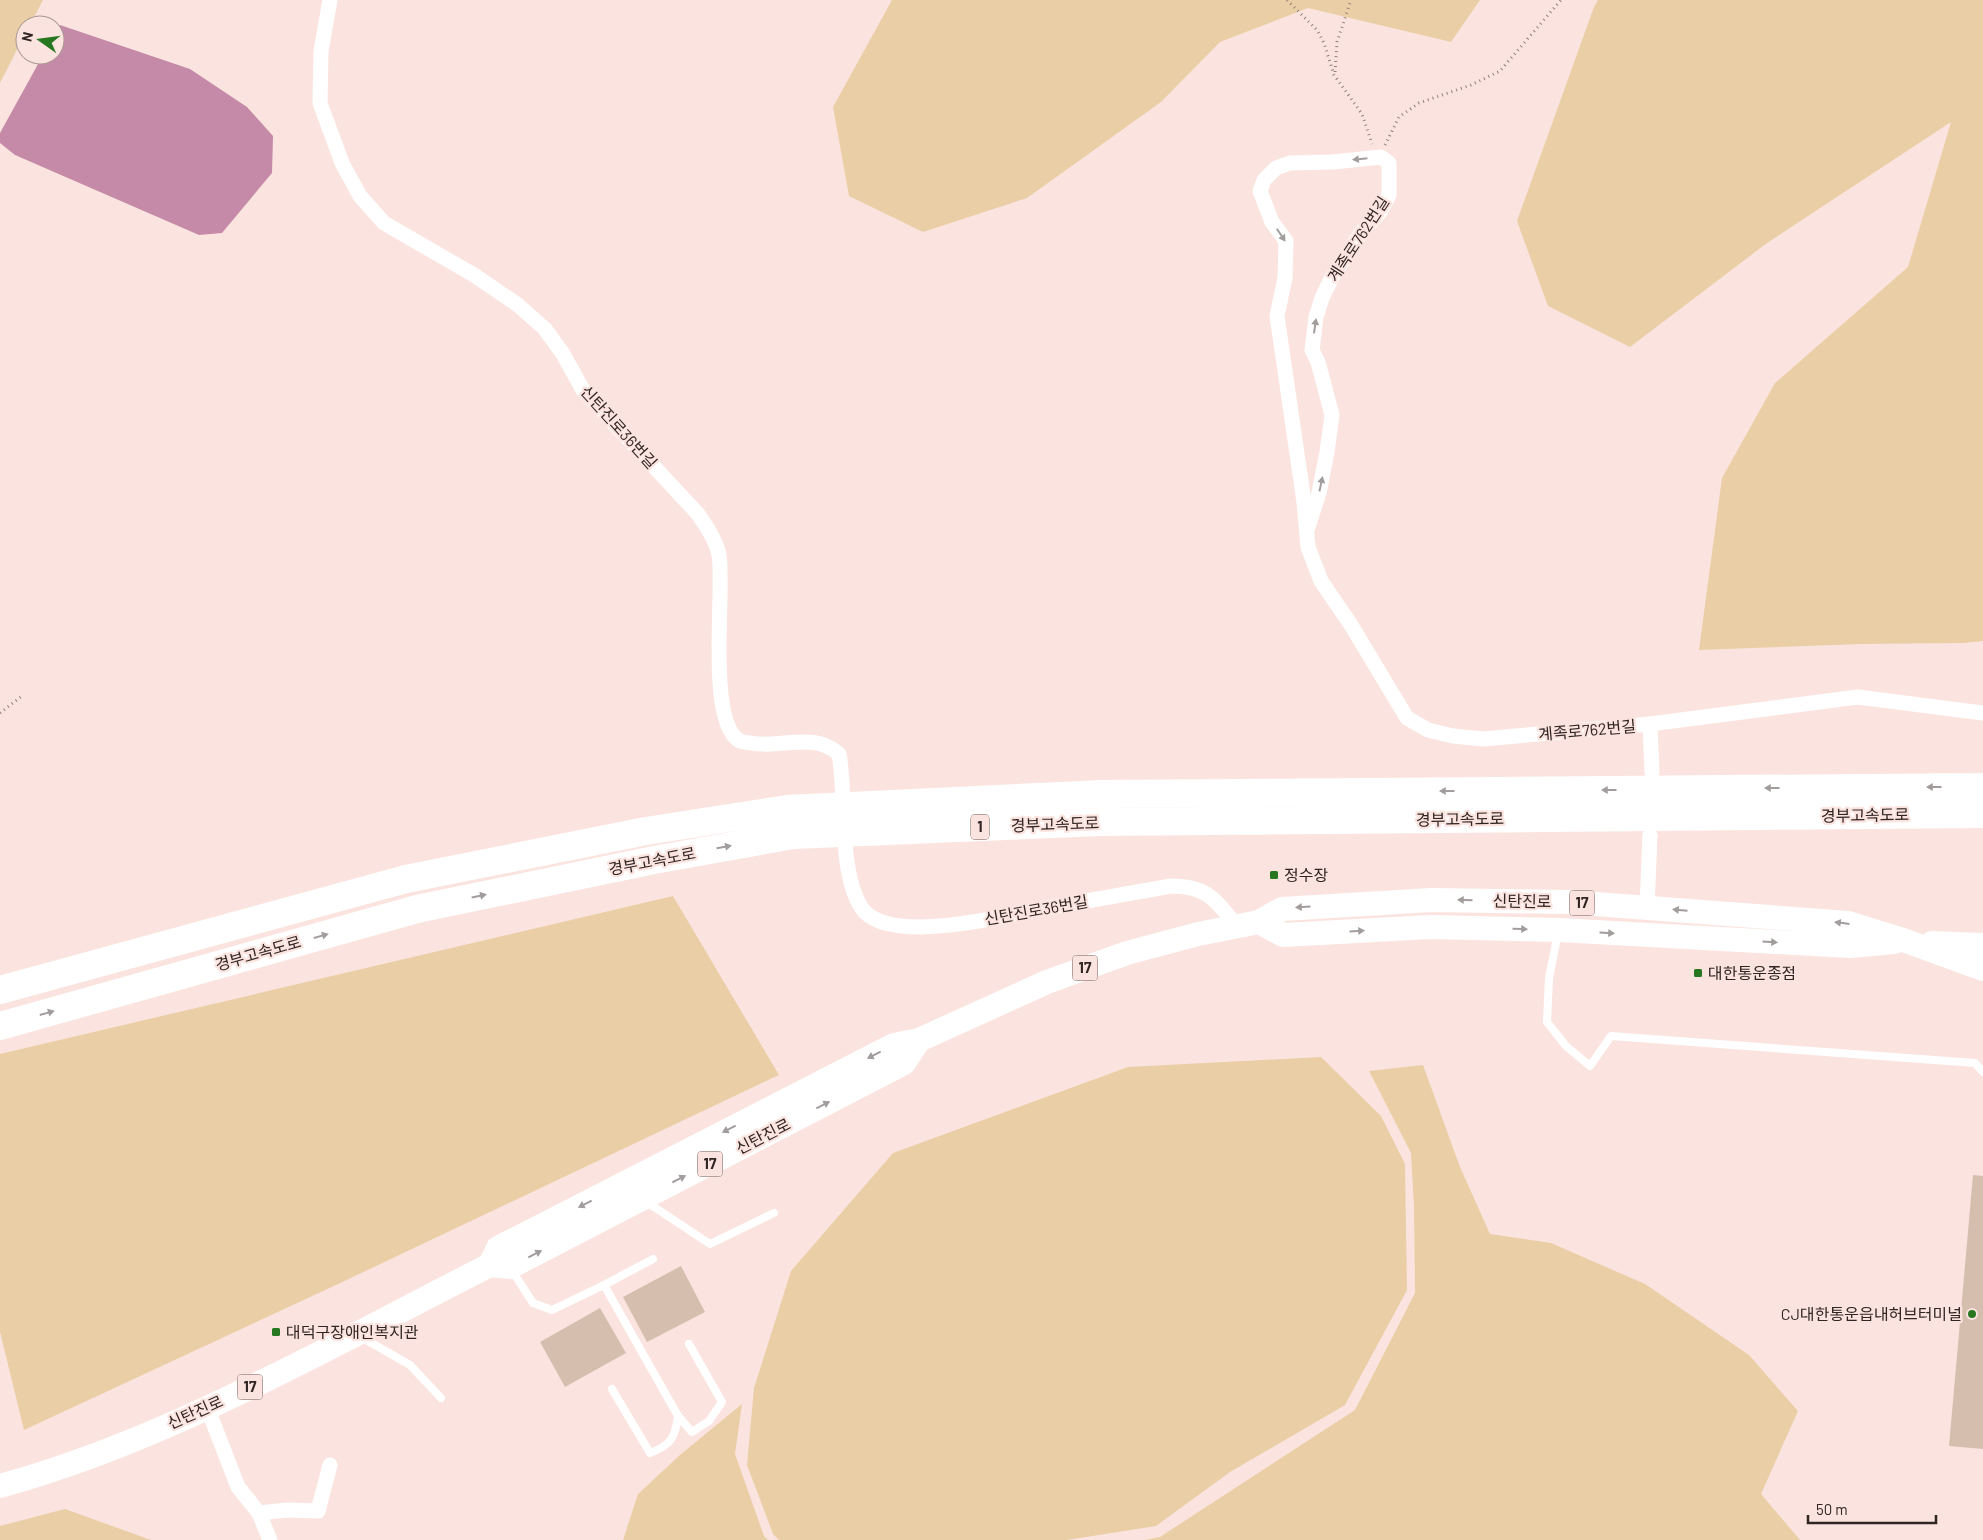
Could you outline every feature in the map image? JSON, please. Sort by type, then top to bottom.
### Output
[{"type":"highway","name":"경부고속도로","points":[[0,990],[406,879],[646,831],[787,809],[1101,794],[1983,787]]},
{"type":"highway","name":"경부고속도로","points":[[0,1026],[417,909],[654,860],[793,835],[1100,822],[1983,814]]},
{"type":"main road","name":"신탄진로","points":[[500,1266],[498,1248],[894,1044],[919,1040],[1047,982],[1127,953],[1248,924],[1282,909],[1432,900],[1569,902],[1848,923],[1906,941]]},
{"type":"main road","name":"신탄진로","points":[[1248,924],[1283,934],[1430,927],[1559,930],[1850,946],[1906,941],[1983,945]]},
{"type":"main road","points":[[1906,941],[1983,969]]},
{"type":"main road","name":"신탄진로","points":[[0,1486],[110,1450],[241,1392],[355,1334],[642,1199],[904,1063],[919,1040]]},
{"type":"street","name":"신탄진로36번길","points":[[330,0],[321,51],[320,103],[342,163],[360,196],[384,223],[474,275],[518,306],[545,329],[563,354],[583,390],[698,514],[710,533],[719,554],[720,677],[723,711],[730,731],[740,741],[760,745],[814,741],[830,746],[839,754],[848,872],[854,894],[862,909],[874,919],[890,925],[940,926],[995,918],[1171,886],[1186,886],[1201,890],[1211,896],[1248,924]]},
{"type":"street","name":"계족로762번길","points":[[1306,530],[1320,484],[1332,415],[1318,362],[1312,350],[1316,317],[1331,279],[1362,233],[1380,212],[1388,195],[1389,163],[1381,157],[1333,162],[1290,163],[1276,168],[1264,180],[1260,191],[1272,222],[1286,241],[1285,278],[1277,316],[1308,547],[1321,581],[1351,625],[1407,718],[1428,730],[1453,736],[1483,739],[1650,724],[1858,697],[1983,713]]},
{"type":"street","points":[[1650,724],[1652,772]]},
{"type":"street","points":[[1647,907],[1650,835]]},
{"type":"street","points":[[207,1407],[238,1487],[259,1513],[270,1540]]},
{"type":"street","points":[[259,1513],[287,1510],[318,1511],[330,1465]]},
{"type":"lane","points":[[1559,930],[1549,978],[1547,1022],[1566,1046],[1590,1066],[1612,1036],[1975,1063],[1983,1072]]},
{"type":"lane","points":[[642,1199],[710,1244],[774,1213]]},
{"type":"lane","points":[[500,1266],[533,1303],[552,1310],[653,1259]]},
{"type":"lane","points":[[604,1285],[678,1416],[692,1432],[709,1421],[722,1402],[689,1344]]},
{"type":"lane","points":[[355,1334],[410,1365],[441,1398]]},
{"type":"lane","points":[[612,1388],[650,1453],[663,1448],[675,1435],[678,1416]]},
{"type":"path","points":[[1286,0],[1317,30],[1324,43],[1334,75],[1362,114],[1372,145],[1381,157]]},
{"type":"path","points":[[1334,75],[1337,42],[1351,0]]},
{"type":"path","points":[[1381,157],[1398,117],[1418,103],[1471,85],[1500,71],[1561,0]]},
{"type":"path","points":[[0,713],[22,696]]},
{"type":"shaded area","points":[[0,0],[43,0],[35,15],[15,15],[15,54],[0,83]]},
{"type":"shaded area","points":[[892,0],[1480,0],[1451,42],[1308,8],[1220,42],[1161,102],[1027,198],[923,232],[849,196],[833,107]]},
{"type":"shaded area","points":[[1598,0],[1983,0],[1983,641],[1699,650],[1722,478],[1775,383],[1908,267],[1951,122],[1767,243],[1630,347],[1548,306],[1517,221]]},
{"type":"shaded area","points":[[65,27],[190,69],[247,107],[273,136],[272,173],[222,233],[199,235],[15,155],[0,143],[0,133],[37,65],[65,65]]},
{"type":"shaded area","points":[[673,896],[779,1075],[336,1285],[24,1430],[0,1332],[0,1054]]},
{"type":"shaded area","points":[[1321,1057],[1381,1116],[1405,1164],[1407,1290],[1345,1405],[1230,1472],[1156,1526],[1067,1540],[779,1540],[773,1534],[747,1465],[754,1388],[791,1271],[893,1153],[1128,1067]]},
{"type":"shaded area","points":[[1423,1065],[1460,1167],[1490,1234],[1551,1243],[1645,1284],[1749,1355],[1798,1411],[1761,1494],[1800,1540],[1145,1540],[1160,1537],[1355,1410],[1415,1293],[1411,1153],[1369,1071]]},
{"type":"shaded area","points":[[742,1404],[735,1454],[764,1536],[768,1540],[623,1540],[638,1494],[680,1455]]},
{"type":"shaded area","points":[[65,1509],[151,1540],[0,1540],[0,1526]]},
{"type":"building","name":"CJ대한통운읍내허브터미널","points":[[1973,1175],[1983,1176],[1983,1449],[1949,1446]]},
{"type":"building","points":[[681,1266],[705,1312],[647,1342],[623,1297]]},
{"type":"building","points":[[600,1308],[626,1353],[565,1387],[540,1342]]},
{"type":"place","name":"정수장","points":[[1274,875]]},
{"type":"place","name":"대한통운종점","points":[[1698,973]]},
{"type":"place","name":"CJ대한통운읍내허브터미널","points":[[1972,1314]]},
{"type":"place","name":"대덕구장애인복지관","points":[[276,1332]]}]
